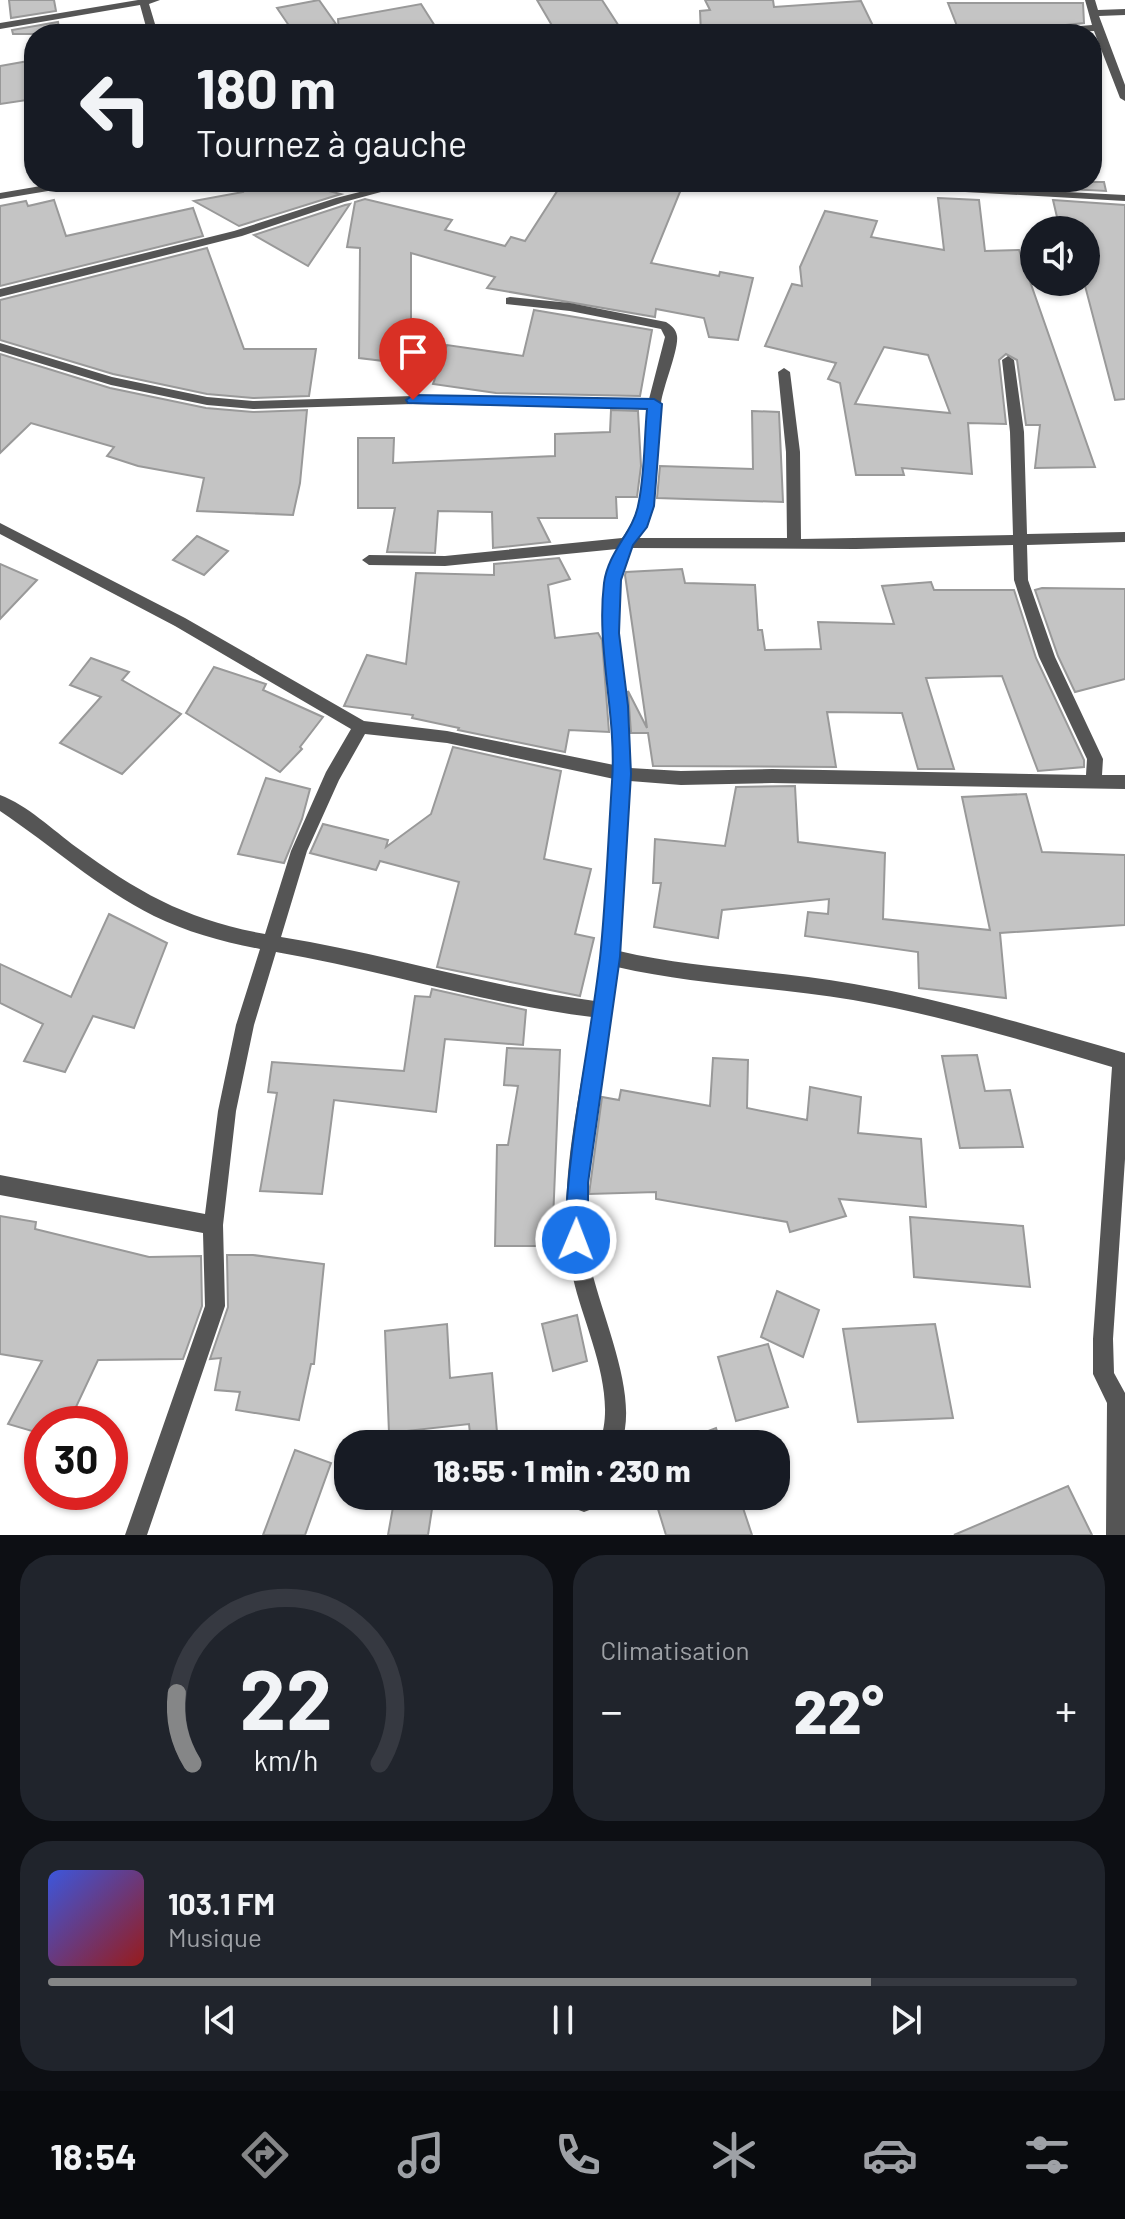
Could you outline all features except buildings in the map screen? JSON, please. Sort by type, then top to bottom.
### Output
[{"type":"street","points":[[1090,0],[1097,24]]},
{"type":"street","points":[[0,26],[149,1],[152,24]]},
{"type":"street","points":[[1095,13],[1125,12]]},
{"type":"street","points":[[1102,38],[1125,98]]},
{"type":"street","points":[[0,196],[24,192]]},
{"type":"street","points":[[0,293],[238,234],[372,192]]},
{"type":"street","points":[[1019,192],[1125,198]]},
{"type":"street","points":[[510,301],[570,307],[666,326],[671,337],[654,404],[646,506],[639,527],[626,543],[613,580],[611,633],[622,774],[610,957],[577,1183],[576,1240],[583,1279],[615,1390],[614,1430]]},
{"type":"street","points":[[0,347],[111,381],[207,401],[253,405],[413,400],[654,404]]},
{"type":"street","points":[[1008,360],[1017,432],[1021,580],[1047,657],[1095,759],[1093,783]]},
{"type":"street","points":[[784,372],[793,452],[794,544]]},
{"type":"street","points":[[0,528],[180,622],[361,727],[447,737],[622,774],[681,778],[772,776],[1125,782]]},
{"type":"street","points":[[369,560],[445,561],[626,543],[794,544],[1125,537]]},
{"type":"street","points":[[136,1535],[215,1306],[213,1225],[227,1111],[245,1025],[299,851],[332,777],[361,727]]},
{"type":"street","points":[[0,802],[36,825],[107,880],[183,921],[272,944],[336,954],[495,994],[601,1010]]},
{"type":"street","points":[[610,957],[653,967],[853,992],[973,1018],[1124,1062],[1103,1339],[1104,1374],[1122,1403],[1117,1535]]},
{"type":"street","points":[[0,1185],[213,1225]]},
{"type":"route","points":[[413,400],[654,404],[646,506],[639,527],[626,543],[613,580],[611,633],[622,774],[610,957],[577,1183],[576,1240]]}]
